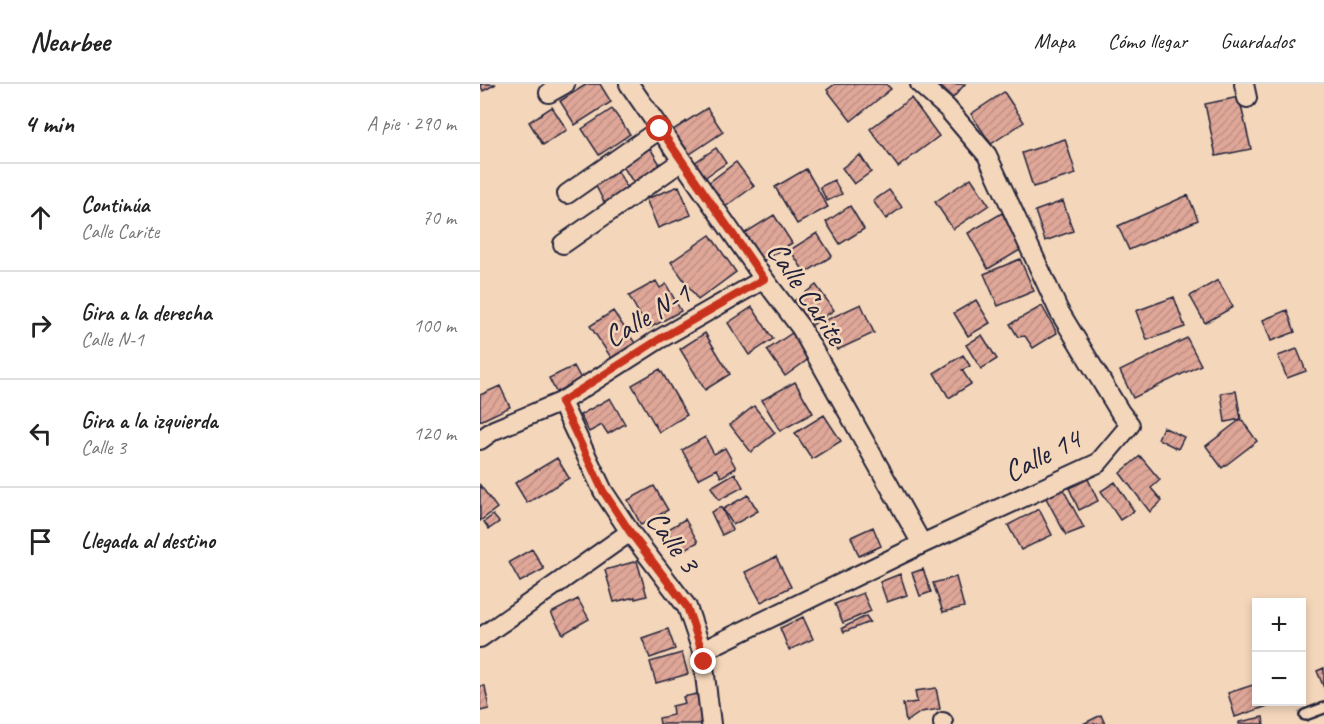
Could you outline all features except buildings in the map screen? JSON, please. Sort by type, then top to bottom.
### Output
[{"type":"street","name":"Calle Carite","points":[[629,84],[764,279],[801,328],[922,544]]},
{"type":"street","name":"Calle 14","points":[[702,651],[922,544],[1098,463],[1130,425],[1059,311],[987,155],[947,108],[920,84]]},
{"type":"street","points":[[567,194],[660,129]]},
{"type":"street","points":[[563,244],[682,161]]},
{"type":"street","name":"Calle N-1","points":[[561,402],[658,340],[764,279]]},
{"type":"street","points":[[480,440],[494,430],[561,402]]},
{"type":"street","name":"Calle 3","points":[[561,402],[603,491],[630,532],[687,607],[702,651],[711,724]]},
{"type":"street","points":[[480,638],[630,532]]},
{"type":"lane","points":[[1305,715],[1324,708]]},
{"type":"route","points":[[660,129],[764,279],[658,340],[561,402],[603,491],[630,532],[687,607],[704,662]]}]
